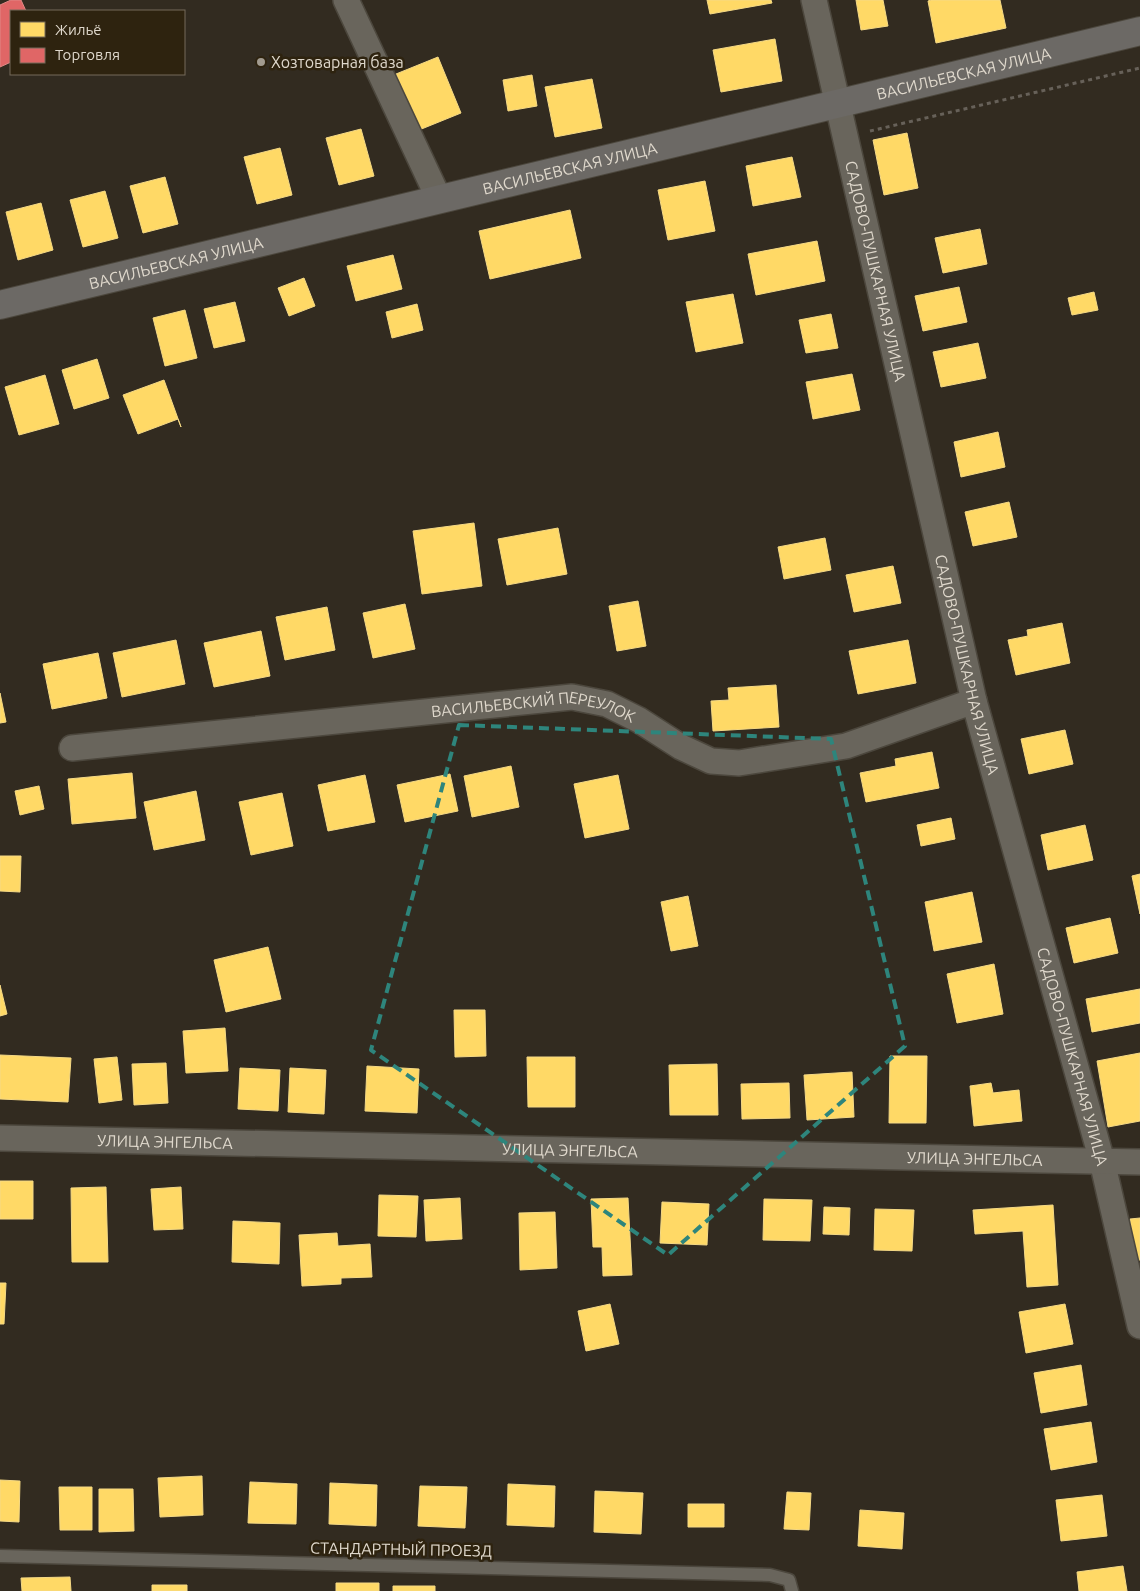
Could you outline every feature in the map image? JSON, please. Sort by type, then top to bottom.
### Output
[{"type":"main road","name":"ВАСИЛЬЕВСКАЯ УЛИЦА","points":[[0,305],[1140,31]]},
{"type":"street","points":[[346,0],[439,199]]},
{"type":"street","name":"САДОВО-ПУШКАРНАЯ УЛИЦА","points":[[814,0],[974,701],[1102,1162],[1140,1326]]},
{"type":"street","name":"ВАСИЛЬЕВСКИЙ ПЕРЕУЛОК","points":[[72,748],[572,697],[607,704],[639,720],[681,747],[711,761],[739,763],[846,746],[974,701]]},
{"type":"street","name":"УЛИЦА ЭНГЕЛЬСА","points":[[0,1138],[1140,1162]]},
{"type":"lane","name":"СТАНДАРТНЫЙ ПРОЕЗД","points":[[0,1556],[770,1575],[788,1580],[792,1591]]},
{"type":"path","points":[[846,137],[1140,68]]},
{"type":"highlighted area","points":[[459,725],[831,739],[905,1046],[668,1255],[371,1050]]},
{"type":"building: Жильё","points":[[707,0],[771,0],[772,3],[710,14]]},
{"type":"building: Жильё","points":[[856,0],[883,0],[888,26],[861,30]]},
{"type":"building: Жильё","points":[[1000,0],[1006,28],[936,43],[928,1]]},
{"type":"building: Жильё","points":[[775,39],[782,81],[721,92],[713,50]]},
{"type":"building: Жильё","points":[[438,57],[461,113],[419,130],[396,74]]},
{"type":"building: Жильё","points":[[532,75],[537,106],[508,111],[503,80]]},
{"type":"building: Жильё","points":[[592,79],[602,128],[555,137],[545,87]]},
{"type":"building: Жильё","points":[[361,129],[374,176],[339,185],[326,138]]},
{"type":"building: Жильё","points":[[907,133],[918,188],[884,195],[873,140]]},
{"type":"building: Жильё","points":[[280,148],[292,195],[257,204],[244,157]]},
{"type":"building: Жильё","points":[[792,157],[801,197],[753,206],[746,166]]},
{"type":"building: Жильё","points":[[165,177],[178,224],[143,233],[130,186]]},
{"type":"building: Жильё","points":[[705,181],[715,231],[668,240],[658,190]]},
{"type":"building: Жильё","points":[[105,191],[118,238],[83,247],[70,200]]},
{"type":"building: Жильё","points":[[41,203],[53,250],[18,260],[6,212]]},
{"type":"building: Жильё","points":[[570,210],[581,258],[490,279],[479,231]]},
{"type":"building: Жильё","points":[[980,229],[987,264],[943,273],[935,238]]},
{"type":"building: Жильё","points":[[817,241],[825,281],[756,295],[748,254]]},
{"type":"building: Жильё","points":[[393,255],[402,289],[356,301],[347,266]]},
{"type":"building: Жильё","points":[[304,278],[315,306],[289,316],[278,288]]},
{"type":"building: Жильё","points":[[959,287],[967,322],[923,331],[915,296]]},
{"type":"building: Жильё","points":[[1094,292],[1098,310],[1072,315],[1068,298]]},
{"type":"building: Жильё","points":[[733,294],[743,343],[696,352],[686,302]]},
{"type":"building: Жильё","points":[[235,302],[245,341],[214,348],[204,309]]},
{"type":"building: Жильё","points":[[417,304],[423,330],[392,338],[386,312]]},
{"type":"building: Жильё","points":[[185,310],[197,358],[165,366],[153,318]]},
{"type":"building: Жильё","points":[[831,314],[838,348],[806,353],[799,320]]},
{"type":"building: Жильё","points":[[978,343],[986,378],[941,387],[933,352]]},
{"type":"building: Жильё","points":[[97,359],[109,398],[74,409],[62,370]]},
{"type":"building: Жильё","points":[[852,374],[860,410],[813,419],[806,382]]},
{"type":"building: Жильё","points":[[45,375],[59,424],[19,435],[5,387]]},
{"type":"building: Жильё","points":[[164,380],[181,427],[178,419],[138,434],[123,395]]},
{"type":"building: Жильё","points":[[998,432],[1005,467],[961,477],[954,442]]},
{"type":"building: Жильё","points":[[1009,502],[1017,537],[973,546],[965,512]]},
{"type":"building: Жильё","points":[[474,523],[482,586],[422,594],[413,531]]},
{"type":"building: Жильё","points":[[558,528],[567,574],[507,585],[498,539]]},
{"type":"building: Жильё","points":[[825,538],[831,570],[784,579],[778,547]]},
{"type":"building: Жильё","points":[[893,566],[901,603],[854,612],[846,575]]},
{"type":"building: Жильё","points":[[638,601],[646,646],[617,651],[609,606]]},
{"type":"building: Жильё","points":[[405,604],[415,649],[373,658],[363,613]]},
{"type":"building: Жильё","points":[[327,607],[335,650],[285,660],[276,617]]},
{"type":"building: Жильё","points":[[1062,623],[1070,663],[1016,675],[1008,640],[1028,636],[1027,630]]},
{"type":"building: Жильё","points":[[261,631],[270,676],[214,687],[204,643]]},
{"type":"building: Жильё","points":[[176,640],[185,684],[122,697],[113,653]]},
{"type":"building: Жильё","points":[[908,640],[916,683],[858,694],[849,651]]},
{"type":"building: Жильё","points":[[98,653],[107,698],[52,709],[43,664]]},
{"type":"building: Жильё","points":[[776,685],[779,727],[713,731],[711,701],[729,700],[728,688]]},
{"type":"building: Жильё","points":[[0,693],[6,722],[0,723]]},
{"type":"building: Жильё","points":[[1065,730],[1073,764],[1029,774],[1021,739]]},
{"type":"building: Жильё","points":[[932,752],[939,788],[866,802],[860,773],[896,766],[895,759]]},
{"type":"building: Жильё","points":[[511,766],[519,807],[472,817],[464,776]]},
{"type":"building: Жильё","points":[[132,773],[136,818],[72,824],[68,779]]},
{"type":"building: Жильё","points":[[450,774],[458,811],[405,822],[397,785]]},
{"type":"building: Жильё","points":[[365,775],[375,822],[328,831],[318,785]]},
{"type":"building: Жильё","points":[[618,775],[629,829],[585,838],[574,784]]},
{"type":"building: Жильё","points":[[39,786],[44,809],[20,815],[15,791]]},
{"type":"building: Жильё","points":[[196,791],[205,840],[154,850],[144,802]]},
{"type":"building: Жильё","points":[[282,793],[293,846],[251,855],[239,802]]},
{"type":"building: Жильё","points":[[951,818],[955,839],[921,846],[917,825]]},
{"type":"building: Жильё","points":[[1085,825],[1093,860],[1048,870],[1041,835]]},
{"type":"building: Жильё","points":[[0,856],[21,856],[20,892],[0,891]]},
{"type":"building: Жильё","points":[[1140,874],[1140,914],[1132,876]]},
{"type":"building: Жильё","points":[[972,892],[982,942],[934,951],[925,902]]},
{"type":"building: Жильё","points":[[688,896],[698,946],[671,951],[661,902]]},
{"type":"building: Жильё","points":[[1110,918],[1118,953],[1074,963],[1066,928]]},
{"type":"building: Жильё","points":[[268,947],[281,999],[226,1012],[214,960]]},
{"type":"building: Жильё","points":[[994,964],[1003,1014],[957,1023],[947,974]]},
{"type":"building: Жильё","points":[[0,985],[7,1014],[0,1016]]},
{"type":"building: Жильё","points":[[1140,989],[1140,1023],[1092,1032],[1086,999]]},
{"type":"building: Жильё","points":[[454,1010],[485,1010],[486,1056],[455,1057]]},
{"type":"building: Жильё","points":[[225,1028],[228,1071],[186,1073],[183,1031]]},
{"type":"building: Жильё","points":[[1140,1053],[1140,1121],[1108,1127],[1097,1061]]},
{"type":"building: Жильё","points":[[0,1055],[71,1058],[68,1102],[0,1099]]},
{"type":"building: Жильё","points":[[890,1056],[927,1056],[926,1123],[889,1123]]},
{"type":"building: Жильё","points":[[117,1057],[122,1100],[99,1103],[94,1059]]},
{"type":"building: Жильё","points":[[527,1057],[575,1057],[575,1107],[528,1107]]},
{"type":"building: Жильё","points":[[166,1063],[168,1103],[134,1105],[132,1064]]},
{"type":"building: Жильё","points":[[717,1064],[718,1115],[670,1115],[669,1065]]},
{"type":"building: Жильё","points":[[367,1066],[419,1069],[417,1113],[365,1111]]},
{"type":"building: Жильё","points":[[240,1068],[280,1070],[278,1111],[238,1109]]},
{"type":"building: Жильё","points":[[290,1068],[326,1070],[324,1114],[288,1112]]},
{"type":"building: Жильё","points":[[852,1072],[854,1117],[807,1120],[804,1075]]},
{"type":"building: Жильё","points":[[789,1083],[790,1118],[742,1119],[741,1084]]},
{"type":"building: Жильё","points":[[991,1083],[993,1093],[1019,1090],[1022,1121],[974,1126],[970,1086]]},
{"type":"building: Жильё","points":[[0,1181],[33,1181],[33,1219],[0,1219]]},
{"type":"building: Жильё","points":[[106,1187],[108,1262],[72,1262],[71,1188]]},
{"type":"building: Жильё","points":[[181,1187],[183,1229],[154,1230],[151,1189]]},
{"type":"building: Жильё","points":[[379,1195],[418,1196],[416,1237],[378,1236]]},
{"type":"building: Жильё","points":[[460,1198],[462,1239],[426,1241],[424,1200]]},
{"type":"building: Жильё","points":[[628,1198],[632,1275],[603,1276],[602,1247],[593,1247],[591,1199]]},
{"type":"building: Жильё","points":[[764,1199],[812,1200],[810,1241],[763,1240]]},
{"type":"building: Жильё","points":[[662,1202],[709,1204],[707,1245],[660,1243]]},
{"type":"building: Жильё","points":[[1053,1205],[1058,1285],[1027,1287],[1023,1231],[975,1234],[973,1210]]},
{"type":"building: Жильё","points":[[824,1207],[850,1208],[849,1235],[823,1234]]},
{"type":"building: Жильё","points":[[875,1209],[914,1210],[912,1251],[874,1250]]},
{"type":"building: Жильё","points":[[555,1212],[557,1268],[520,1270],[519,1213]]},
{"type":"building: Жильё","points":[[1140,1218],[1140,1260],[1135,1261],[1130,1219]]},
{"type":"building: Жильё","points":[[233,1221],[280,1223],[279,1264],[232,1262]]},
{"type":"building: Жильё","points":[[337,1233],[338,1246],[370,1244],[372,1277],[341,1278],[341,1284],[302,1286],[299,1235]]},
{"type":"building: Жильё","points":[[0,1283],[6,1283],[4,1324],[0,1324]]},
{"type":"building: Жильё","points":[[610,1304],[619,1344],[586,1351],[578,1311]]},
{"type":"building: Жильё","points":[[1065,1304],[1073,1344],[1026,1353],[1019,1312]]},
{"type":"building: Жильё","points":[[1081,1365],[1087,1405],[1041,1413],[1034,1373]]},
{"type":"building: Жильё","points":[[1091,1422],[1097,1462],[1051,1470],[1044,1429]]},
{"type":"building: Жильё","points":[[202,1476],[203,1515],[160,1517],[158,1478]]},
{"type":"building: Жильё","points":[[0,1480],[20,1481],[19,1522],[0,1521]]},
{"type":"building: Жильё","points":[[250,1482],[297,1484],[296,1524],[248,1523]]},
{"type":"building: Жильё","points":[[330,1483],[377,1485],[376,1526],[329,1524]]},
{"type":"building: Жильё","points":[[508,1484],[555,1486],[554,1527],[507,1525]]},
{"type":"building: Жильё","points":[[420,1486],[467,1487],[465,1528],[418,1526]]},
{"type":"building: Жильё","points":[[59,1487],[92,1487],[92,1530],[60,1530]]},
{"type":"building: Жильё","points":[[99,1489],[133,1489],[134,1531],[99,1532]]},
{"type":"building: Жильё","points":[[595,1491],[643,1493],[641,1534],[594,1532]]},
{"type":"building: Жильё","points":[[787,1492],[811,1493],[809,1530],[784,1529]]},
{"type":"building: Жильё","points":[[1102,1495],[1107,1536],[1061,1541],[1056,1500]]},
{"type":"building: Жильё","points":[[688,1504],[724,1504],[724,1527],[688,1527]]},
{"type":"building: Жильё","points":[[860,1510],[904,1513],[902,1549],[858,1546]]},
{"type":"building: Жильё","points":[[1123,1566],[1127,1591],[1079,1591],[1077,1572]]},
{"type":"building: Жильё","points":[[70,1577],[71,1591],[22,1591],[21,1578]]},
{"type":"building: Жильё","points":[[336,1583],[379,1583],[379,1591],[336,1591]]},
{"type":"building: Жильё","points":[[152,1585],[187,1585],[187,1591],[152,1591]]},
{"type":"building: Жильё","points":[[393,1586],[435,1586],[435,1591],[393,1591]]},
{"type":"building: Торговля","points":[[11,0],[21,0],[26,10],[10,10],[10,62],[0,67],[0,5]]},
{"type":"place","name":"Хозтоварная база","points":[[261,62]]}]
